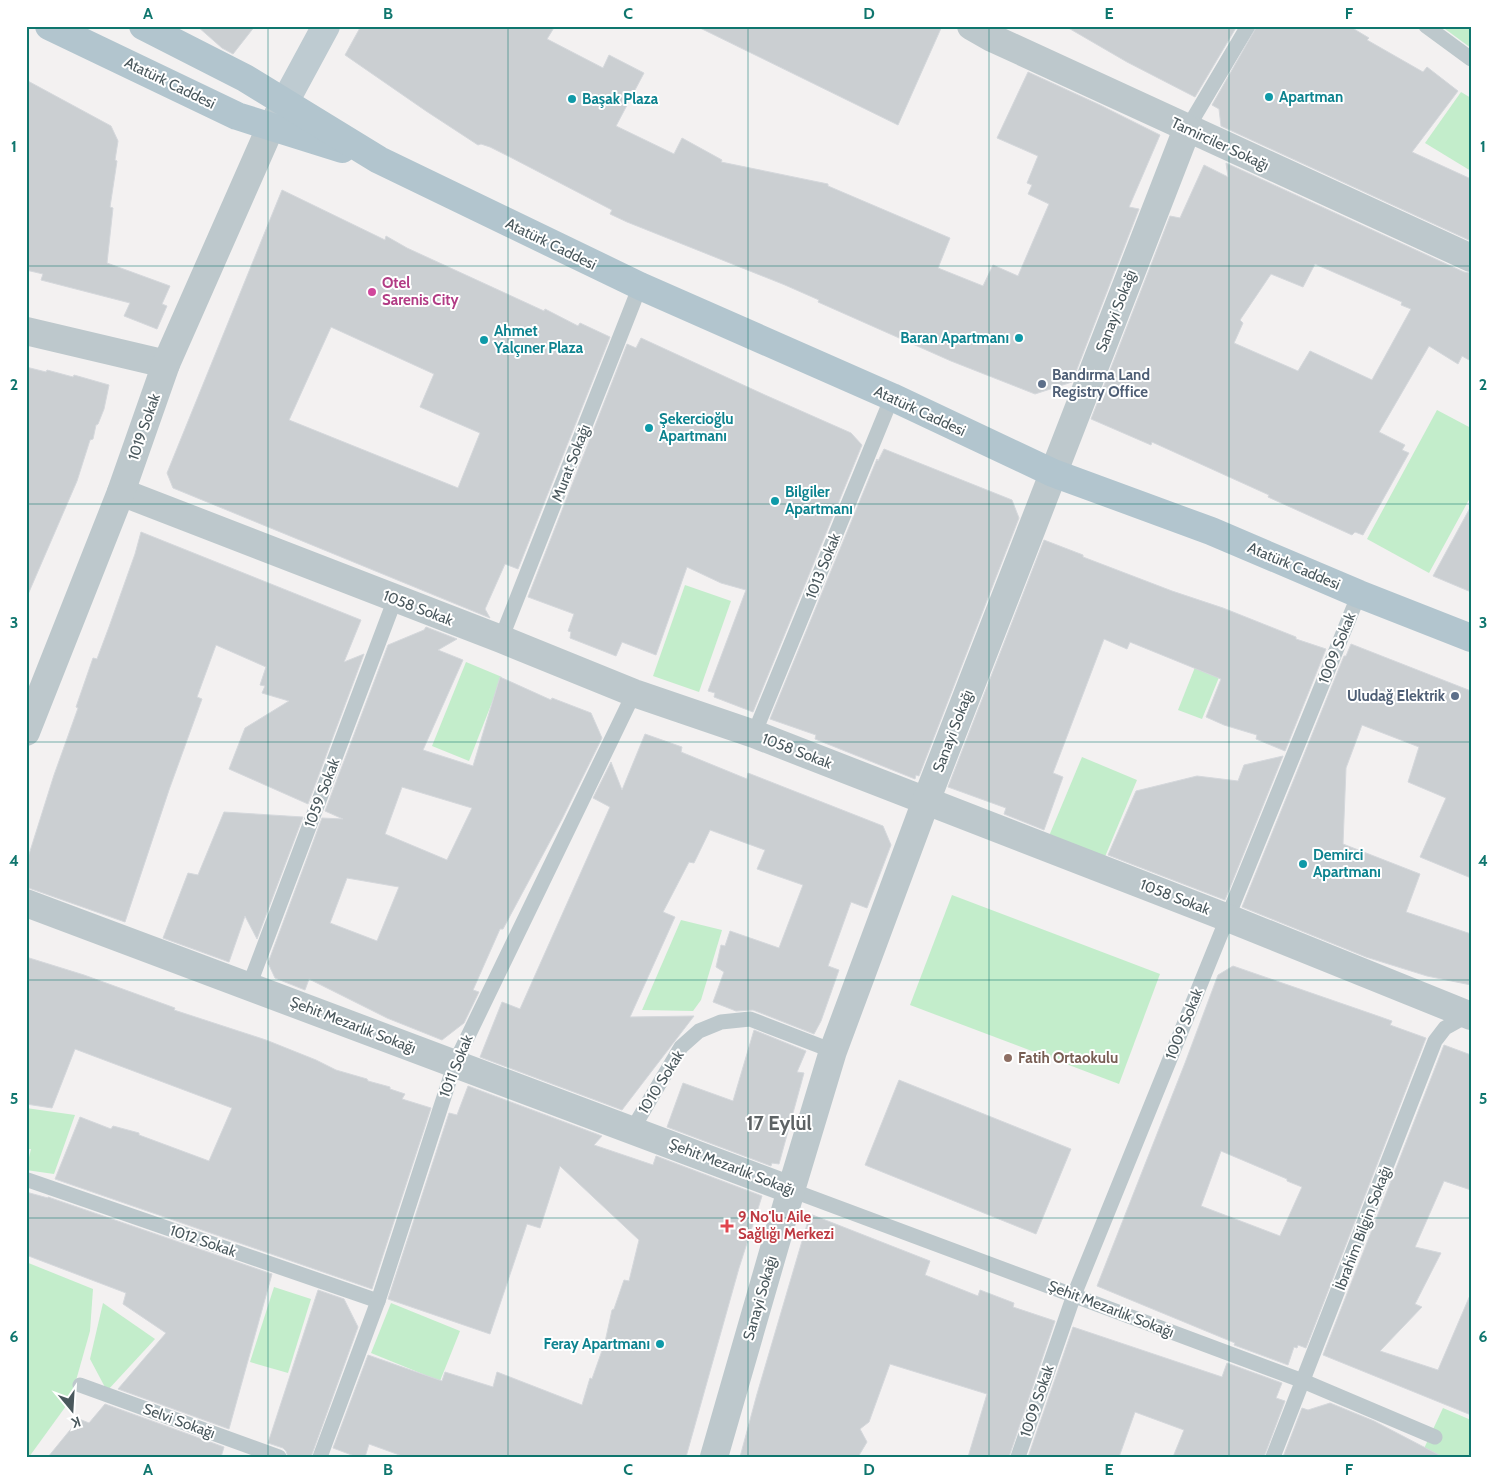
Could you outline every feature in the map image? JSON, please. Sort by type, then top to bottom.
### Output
[{"type":"main road","name":"Atatürk Caddesi","points":[[49,26],[237,116],[379,160]]},
{"type":"main road","name":"Atatürk Caddesi","points":[[143,26],[245,78],[379,160],[640,286],[892,397],[1053,473],[1211,531],[1359,594],[1471,638]]},
{"type":"main road","points":[[272,126],[326,26]]},
{"type":"street","name":"Tamirciler Sokağı","points":[[971,26],[992,38],[1187,129],[1471,258]]},
{"type":"street","name":"1019 Sokak","points":[[26,732],[121,492],[166,364],[272,126]]},
{"type":"street","name":"Sanayi Sokağı","points":[[714,1457],[791,1190],[834,1051],[926,801],[1187,129]]},
{"type":"street","points":[[26,331],[166,364]]},
{"type":"street","name":"1058 Sokak","points":[[121,492],[501,639],[634,693],[754,734],[1228,918],[1470,1015]]},
{"type":"street","name":"Şehit Mezarlık Sokağı","points":[[26,903],[791,1190]]},
{"type":"lane","name":"Sanayi Sokağı","points":[[1187,129],[1248,26]]},
{"type":"lane","points":[[1426,26],[1471,59]]},
{"type":"lane","name":"Murat Sokağı","points":[[501,639],[640,286]]},
{"type":"lane","name":"1013 Sokak","points":[[754,734],[892,397]]},
{"type":"lane","name":"1009 Sokak","points":[[1018,1457],[1074,1295],[1359,594]]},
{"type":"lane","name":"1059 Sokak","points":[[250,986],[395,599]]},
{"type":"lane","name":"1011 Sokak","points":[[320,1457],[378,1301],[455,1063],[634,693]]},
{"type":"lane","name":"İbrahim Bilgin Sokağı","points":[[1273,1457],[1435,1041],[1445,1028],[1470,1015]]},
{"type":"lane","name":"1010 Sokak","points":[[632,1130],[681,1047],[700,1031],[721,1022],[750,1019],[834,1051]]},
{"type":"lane","name":"1012 Sokak","points":[[28,1180],[378,1301]]},
{"type":"lane","name":"Şehit Mezarlık Sokağı","points":[[791,1190],[1303,1381],[1435,1437]]},
{"type":"lane","name":"Selvi Sokağı","points":[[80,1385],[279,1457]]},
{"type":"green space","points":[[1441,26],[1471,26],[1471,48]]},
{"type":"green space","points":[[1461,92],[1471,98],[1471,171],[1425,143]]},
{"type":"green space","points":[[1437,410],[1471,428],[1471,496],[1429,573],[1367,539]]},
{"type":"green space","points":[[685,585],[731,601],[699,692],[653,676]]},
{"type":"green space","points":[[1217,612],[1242,621],[1202,719],[1178,710]]},
{"type":"green space","points":[[466,662],[502,677],[469,761],[432,746]]},
{"type":"green space","points":[[1082,757],[1137,780],[1104,859],[1049,836]]},
{"type":"green space","points":[[952,895],[1160,974],[1119,1084],[910,1005]]},
{"type":"green space","points":[[681,920],[722,930],[701,1000],[693,1011],[642,1010]]},
{"type":"green space","points":[[26,1108],[75,1115],[54,1174],[26,1170],[31,1149],[26,1149]]},
{"type":"green space","points":[[26,1262],[93,1289],[90,1331],[73,1391],[66,1406],[29,1457],[26,1457]]},
{"type":"green space","points":[[274,1287],[311,1299],[288,1373],[250,1362]]},
{"type":"green space","points":[[103,1303],[155,1339],[107,1391],[90,1359]]},
{"type":"green space","points":[[391,1303],[460,1331],[440,1381],[371,1353]]},
{"type":"green space","points":[[1443,1408],[1471,1420],[1471,1457],[1420,1457]]},
{"type":"building","points":[[197,26],[255,26],[233,54],[222,48]]},
{"type":"building","points":[[361,26],[555,26],[547,39],[603,68],[609,55],[644,73],[616,126],[674,154],[682,138],[722,160],[721,162],[828,184],[828,186],[950,238],[938,268],[983,286],[993,265],[1018,276],[1049,204],[1028,194],[1032,185],[1027,183],[1038,156],[997,138],[1028,72],[1160,135],[1129,207],[1139,209],[1072,382],[1035,394],[951,361],[818,302],[819,300],[785,285],[627,222],[610,214],[612,210],[510,157],[490,147],[478,145],[345,55]]},
{"type":"building","points":[[696,26],[942,26],[898,125]]},
{"type":"building","points":[[1065,26],[1237,26],[1195,97],[1127,62]]},
{"type":"building","points":[[1257,26],[1349,26],[1369,38],[1367,40],[1423,72],[1427,67],[1458,91],[1412,152],[1471,179],[1471,241],[1221,126],[1219,109],[1212,105]]},
{"type":"building","points":[[26,80],[111,126],[118,141],[110,207],[113,208],[107,263],[170,286],[162,304],[167,306],[157,329],[124,316],[130,303],[41,280],[43,274],[26,270]]},
{"type":"building","points":[[1226,163],[1464,272],[1471,273],[1471,361],[1462,356],[1458,364],[1429,346],[1379,432],[1405,445],[1402,450],[1409,453],[1363,535],[1355,532],[1352,535],[1152,442],[1151,445],[1091,419],[1170,216],[1180,218],[1204,165],[1228,177]],"holes":[[[1315,264],[1402,302],[1401,305],[1411,309],[1372,380],[1310,351],[1298,371],[1234,343],[1243,323],[1240,320],[1271,274],[1303,287]]]},
{"type":"building","points":[[282,190],[385,240],[386,236],[407,248],[544,311],[545,309],[578,326],[580,323],[610,337],[518,569],[505,564],[485,609],[490,618],[173,488],[167,473]],"holes":[[[331,327],[434,374],[420,407],[480,433],[458,488],[289,420]]]},
{"type":"building","points":[[641,338],[851,433],[862,445],[753,712],[714,697],[715,693],[708,691],[746,590],[721,583],[687,567],[656,655],[622,642],[616,656],[570,638],[571,632],[568,631],[574,614],[528,597],[627,344],[636,348]]},
{"type":"building","points":[[26,367],[73,377],[74,375],[109,385],[104,409],[96,425],[93,439],[90,440],[77,481],[26,599]]},
{"type":"building","points":[[884,449],[1012,500],[1019,518],[919,776],[916,775],[915,779],[815,739],[816,735],[770,719],[877,459],[878,461]]},
{"type":"building","points":[[1471,506],[1471,592],[1433,576]]},
{"type":"building","points":[[141,532],[361,620],[344,662],[364,654],[308,804],[229,769],[245,728],[289,701],[262,693],[265,686],[260,685],[266,667],[216,645],[197,697],[202,699],[125,922],[26,887],[26,864],[54,775],[78,708],[76,707],[93,658],[97,659],[109,627]]},
{"type":"building","points":[[1044,540],[1083,555],[1083,557],[1223,608],[1296,637],[1296,639],[1326,649],[1285,751],[1256,739],[1257,735],[1224,725],[1206,717],[1221,679],[1130,642],[1127,649],[1104,639],[1053,773],[1063,777],[1044,830],[1004,814],[1006,808],[948,787]]},
{"type":"building","points":[[426,627],[457,639],[438,650],[463,660],[423,750],[473,766],[500,677],[551,700],[552,698],[591,713],[602,738],[562,819],[503,929],[500,929],[473,990],[479,992],[464,1023],[442,1040],[387,1018],[309,979],[305,990],[275,978],[268,963],[322,818],[343,819],[325,811],[388,645],[424,630]],"holes":[[[402,787],[472,808],[447,860],[385,834]],[[347,878],[399,887],[377,941],[330,923]]]},
{"type":"building","points":[[1351,644],[1471,691],[1471,878],[1420,857],[1446,798],[1408,782],[1419,747],[1362,725],[1346,768],[1343,844],[1420,874],[1406,912],[1471,934],[1471,985],[1427,976],[1366,957],[1242,907],[1344,656],[1346,656]]},
{"type":"building","points":[[645,734],[682,747],[681,752],[747,779],[748,773],[883,826],[891,845],[867,908],[851,902],[828,966],[839,970],[821,1021],[814,1034],[753,1010],[736,1011],[713,1002],[724,972],[716,967],[721,945],[725,946],[730,931],[779,948],[803,885],[757,869],[765,850],[710,830],[694,863],[689,862],[663,912],[675,917],[630,1017],[694,1016],[622,1110],[480,1057],[502,1002],[520,1009],[610,807],[593,798],[611,762],[622,790]]},
{"type":"building","points":[[1283,756],[1225,900],[1108,855],[1136,791],[1197,776],[1238,781],[1244,765]]},
{"type":"building","points":[[224,812],[303,817],[257,939],[245,916],[229,962],[163,938],[188,873],[198,875]]},
{"type":"building","points":[[26,957],[84,975],[175,1008],[174,1010],[266,1040],[336,1070],[390,1087],[390,1089],[405,1094],[402,1099],[431,1108],[372,1289],[55,1179],[80,1117],[111,1129],[113,1126],[139,1133],[139,1135],[209,1161],[232,1108],[75,1049],[52,1108],[26,1104]]},
{"type":"building","points":[[1233,966],[1392,1021],[1390,1025],[1426,1038],[1306,1348],[1298,1345],[1297,1348],[1294,1347],[1288,1365],[1234,1345],[1235,1343],[1097,1286],[1218,975]],"holes":[[[1221,1151],[1287,1179],[1287,1181],[1302,1187],[1280,1236],[1201,1206]]]},
{"type":"building","points":[[754,1030],[806,1051],[797,1072],[804,1073],[779,1164],[772,1163],[771,1166],[667,1127],[683,1083],[733,1101]]},
{"type":"building","points":[[1444,1045],[1471,1055],[1471,1190],[1444,1181],[1415,1247],[1441,1253],[1415,1304],[1422,1307],[1380,1351],[1438,1370],[1471,1293],[1471,1415],[1323,1355]]},
{"type":"building","points":[[899,1080],[1071,1149],[1036,1234],[865,1165]]},
{"type":"building","points":[[468,1086],[602,1136],[594,1145],[653,1165],[656,1156],[762,1196],[739,1268],[686,1457],[405,1457],[369,1444],[365,1457],[357,1457],[333,1448],[368,1355],[442,1381],[445,1372],[493,1387],[497,1372],[582,1405],[590,1378],[592,1379],[605,1342],[612,1310],[624,1280],[629,1281],[639,1240],[560,1166],[540,1228],[527,1224],[490,1334],[388,1299],[449,1113],[457,1115]]},
{"type":"building","points":[[26,1192],[48,1197],[272,1274],[229,1429],[118,1389],[166,1333],[123,1304],[126,1293],[26,1255]]},
{"type":"building","points":[[810,1214],[930,1261],[925,1275],[978,1296],[980,1290],[1014,1303],[1013,1307],[1055,1321],[1009,1457],[968,1457],[987,1394],[890,1364],[869,1422],[860,1429],[867,1442],[858,1457],[740,1457]]},
{"type":"building","points":[[318,1290],[344,1299],[358,1327],[311,1457],[288,1457],[283,1448],[268,1443]]},
{"type":"building","points":[[1073,1327],[1222,1377],[1227,1363],[1282,1383],[1276,1398],[1285,1401],[1264,1457],[1173,1457],[1184,1430],[1135,1412],[1119,1457],[1028,1457]]},
{"type":"building","points":[[1330,1403],[1374,1421],[1443,1457],[1283,1457],[1302,1408],[1308,1410]]},
{"type":"building","points":[[105,1404],[224,1447],[221,1457],[48,1457],[79,1419],[89,1423]]},
{"type":"place","name":"Apartman","points":[[1269,97]]},
{"type":"place","name":"Başak Plaza","points":[[572,99]]},
{"type":"place","name":"Otel Sarenis City","points":[[372,292]]},
{"type":"place","name":"Baran Apartmanı","points":[[1019,338]]},
{"type":"place","name":"Ahmet Yalçıner Plaza","points":[[484,340]]},
{"type":"place","name":"Bandırma Land Registry Office","points":[[1042,384]]},
{"type":"place","name":"Şekercioğlu Apartmanı","points":[[649,428]]},
{"type":"place","name":"Bilgiler Apartmanı","points":[[775,501]]},
{"type":"place","name":"Uludağ Elektrik","points":[[1455,696]]},
{"type":"place","name":"Demirci Apartmanı","points":[[1303,864]]},
{"type":"place","name":"Fatih Ortaokulu","points":[[1008,1058]]},
{"type":"place","name":"9 No'lu Aile Sağlığı Merkezi","points":[[727,1226]]},
{"type":"place","name":"Feray Apartmanı","points":[[660,1344]]},
{"type":"district","name":"17 Eylül","points":[[779,1123]]}]
